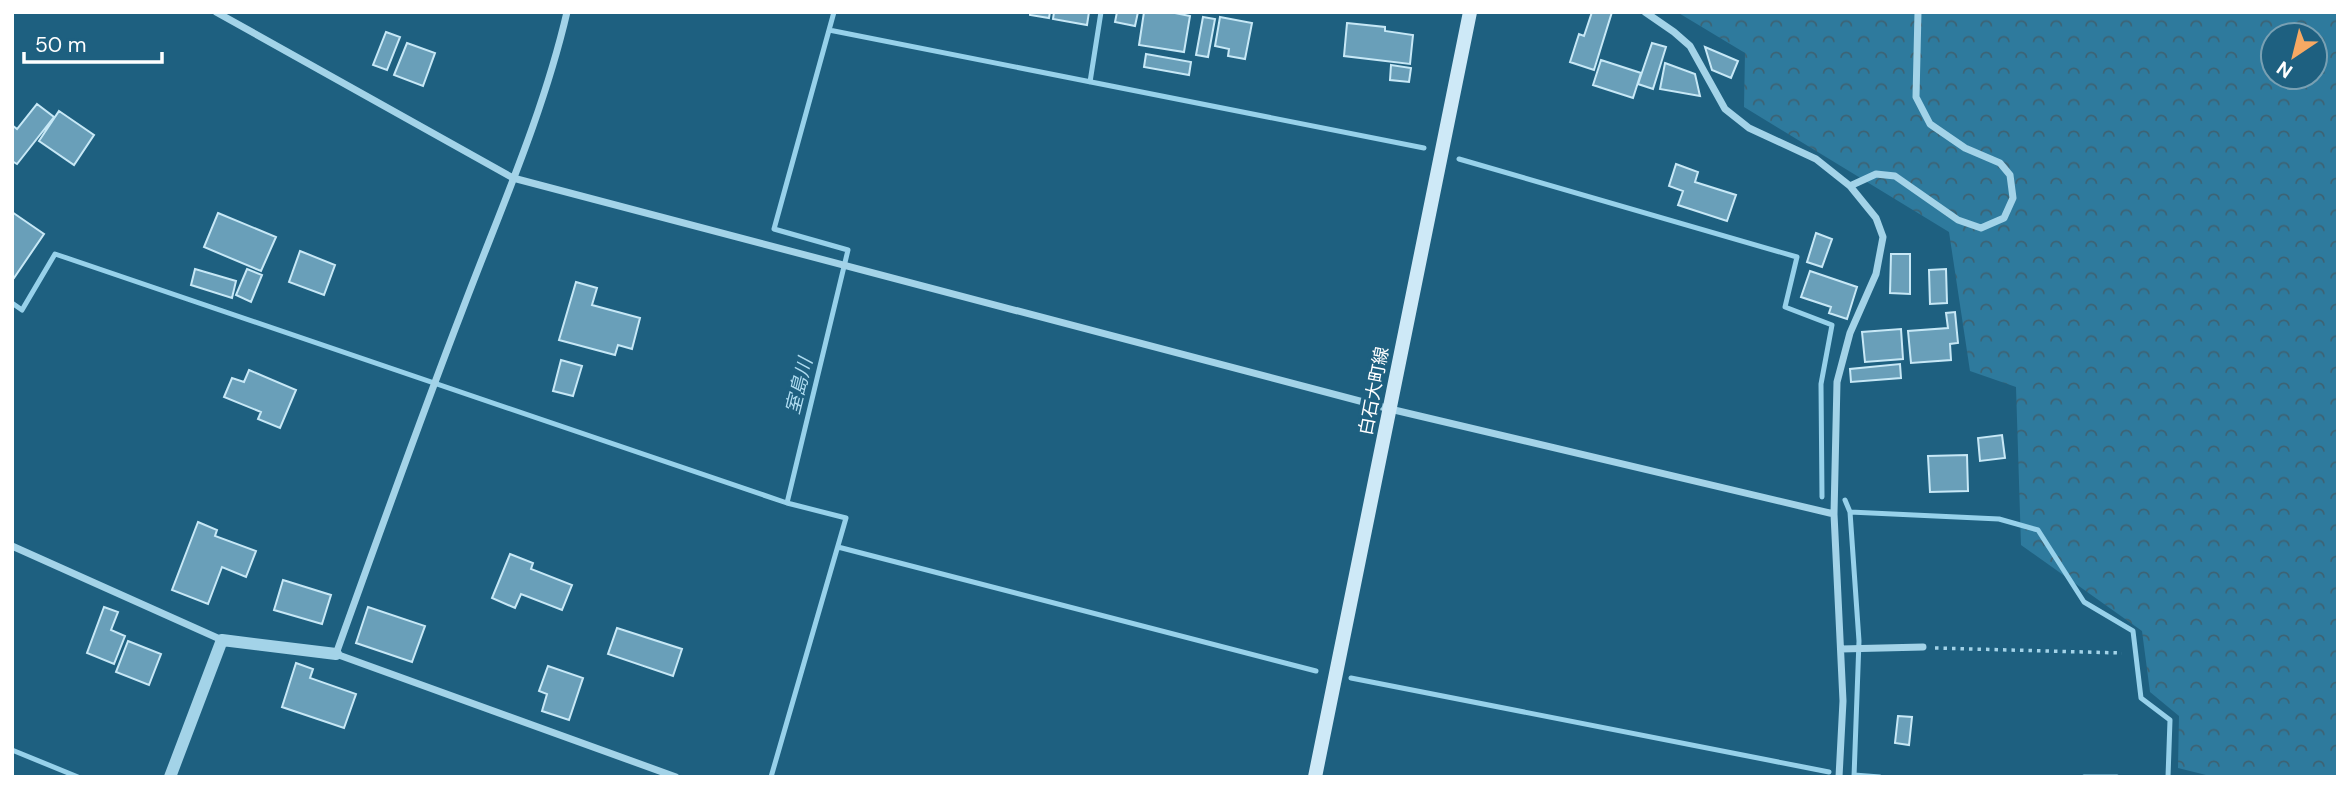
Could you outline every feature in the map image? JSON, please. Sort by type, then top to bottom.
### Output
[{"type":"main road","name":"白石大町線","points":[[1315,777],[1470,12]]},
{"type":"street","points":[[216,12],[513,178],[1390,409],[1834,514]]},
{"type":"street","points":[[336,654],[431,390],[513,178],[557,55],[567,12]]},
{"type":"street","points":[[1644,12],[1674,32],[1689,46],[1725,109],[1749,128],[1816,159],[1850,186],[1876,218],[1883,237],[1876,274],[1850,332],[1837,382],[1834,514],[1843,701],[1839,777]]},
{"type":"street","points":[[1850,186],[1876,174],[1895,176],[1958,219],[1981,228],[2004,218],[2013,198],[2010,175],[2000,163],[1965,148],[1930,124],[1916,97],[1918,12]]},
{"type":"street","points":[[12,546],[222,640],[336,654],[676,777]]},
{"type":"street","points":[[170,777],[222,640]]},
{"type":"street","points":[[1841,649],[1923,647]]},
{"type":"path","points":[[1923,647],[2122,653]]},
{"type":"green space","points":[[1677,12],[2338,12],[2338,777],[2214,777],[2178,768],[2179,716],[2150,692],[2142,631],[2021,545],[2016,387],[1970,371],[1949,232],[1744,107],[1745,53]]},
{"type":"building","points":[[1030,12],[1050,12],[1049,18],[1030,15]]},
{"type":"building","points":[[1054,12],[1089,12],[1087,25],[1053,19]]},
{"type":"building","points":[[1117,12],[1138,12],[1135,26],[1115,22]]},
{"type":"building","points":[[1144,12],[1170,12],[1190,16],[1184,52],[1139,45]]},
{"type":"building","points":[[1592,12],[1612,12],[1594,70],[1570,62],[1579,34],[1584,36]]},
{"type":"building","points":[[1203,17],[1215,19],[1208,57],[1196,55]]},
{"type":"building","points":[[1220,17],[1252,23],[1245,59],[1228,56],[1229,49],[1215,46]]},
{"type":"building","points":[[1347,23],[1385,27],[1385,31],[1413,35],[1410,64],[1344,56]]},
{"type":"building","points":[[386,32],[400,37],[387,70],[373,65]]},
{"type":"building","points":[[407,43],[435,53],[423,86],[394,75]]},
{"type":"building","points":[[1652,43],[1666,47],[1653,89],[1638,84]]},
{"type":"building","points":[[1705,47],[1738,61],[1731,78],[1712,70]]},
{"type":"building","points":[[1146,54],[1191,62],[1189,75],[1144,67]]},
{"type":"building","points":[[1601,60],[1641,73],[1633,98],[1593,85]]},
{"type":"building","points":[[1665,63],[1695,74],[1700,96],[1660,89]]},
{"type":"building","points":[[1391,65],[1411,68],[1409,82],[1390,80]]},
{"type":"building","points":[[37,104],[54,117],[17,164],[12,161],[12,125],[17,129]]},
{"type":"building","points":[[59,111],[94,135],[74,165],[39,141]]},
{"type":"building","points":[[1676,164],[1698,172],[1695,182],[1736,195],[1727,221],[1678,205],[1683,191],[1669,186]]},
{"type":"building","points":[[12,212],[44,234],[14,278],[12,277]]},
{"type":"building","points":[[218,213],[276,237],[261,271],[204,247]]},
{"type":"building","points":[[1816,233],[1832,239],[1822,267],[1807,262]]},
{"type":"building","points":[[300,251],[335,265],[324,295],[289,282]]},
{"type":"building","points":[[1891,254],[1910,254],[1910,294],[1890,293]]},
{"type":"building","points":[[195,269],[236,281],[232,298],[191,285]]},
{"type":"building","points":[[247,269],[262,275],[251,302],[236,295]]},
{"type":"building","points":[[1946,269],[1947,303],[1930,304],[1929,270]]},
{"type":"building","points":[[1810,271],[1857,287],[1847,319],[1829,313],[1831,307],[1801,297]]},
{"type":"building","points":[[576,282],[597,288],[592,305],[640,318],[632,349],[618,345],[615,355],[559,340]]},
{"type":"building","points":[[1955,312],[1958,343],[1950,344],[1951,360],[1911,363],[1908,331],[1948,328],[1946,313]]},
{"type":"building","points":[[1901,329],[1903,359],[1865,362],[1862,332]]},
{"type":"building","points":[[561,360],[582,366],[573,396],[553,391]]},
{"type":"building","points":[[1900,364],[1901,378],[1851,382],[1850,369]]},
{"type":"building","points":[[249,370],[296,390],[280,428],[258,419],[261,412],[224,397],[232,378],[244,382]]},
{"type":"building","points":[[2002,435],[2005,458],[1980,461],[1978,438]]},
{"type":"building","points":[[1967,455],[1968,491],[1930,492],[1928,456]]},
{"type":"building","points":[[198,522],[217,530],[215,536],[256,551],[246,577],[222,567],[208,604],[172,590]]},
{"type":"building","points":[[510,554],[533,563],[531,569],[572,585],[562,610],[521,594],[515,608],[492,598]]},
{"type":"building","points":[[283,580],[331,595],[322,624],[274,610]]},
{"type":"building","points":[[104,607],[118,612],[111,630],[125,636],[114,664],[87,653]]},
{"type":"building","points":[[368,607],[425,626],[412,662],[356,643]]},
{"type":"building","points":[[617,628],[682,649],[673,676],[608,654]]},
{"type":"building","points":[[128,641],[161,654],[149,685],[116,672]]},
{"type":"building","points":[[296,663],[313,669],[310,678],[356,694],[344,728],[282,707]]},
{"type":"building","points":[[548,666],[583,678],[569,720],[542,711],[547,694],[539,691]]},
{"type":"building","points":[[1898,716],[1912,717],[1909,745],[1895,743]]},
{"type":"waterway","name":"室島川","points":[[771,777],[846,518],[787,503],[848,250],[774,229],[834,12]]},
{"type":"waterway","points":[[1090,82],[1101,12]]},
{"type":"waterway","points":[[829,30],[1424,148]]},
{"type":"waterway","points":[[1459,159],[1797,257],[1785,307],[1832,325],[1821,384],[1822,497]]},
{"type":"waterway","points":[[12,303],[22,310],[55,254],[787,503]]},
{"type":"waterway","points":[[1845,500],[1850,512],[1859,641],[1854,777]]},
{"type":"waterway","points":[[1850,512],[1999,519],[2038,530],[2084,602],[2133,631],[2141,698],[2170,720],[2168,777]]},
{"type":"waterway","points":[[838,547],[1316,671]]},
{"type":"waterway","points":[[1351,678],[1829,772]]},
{"type":"waterway","points":[[12,750],[78,777]]},
{"type":"waterway","points":[[1854,775],[1880,777]]},
{"type":"waterway","points":[[2084,777],[2117,777]]}]
